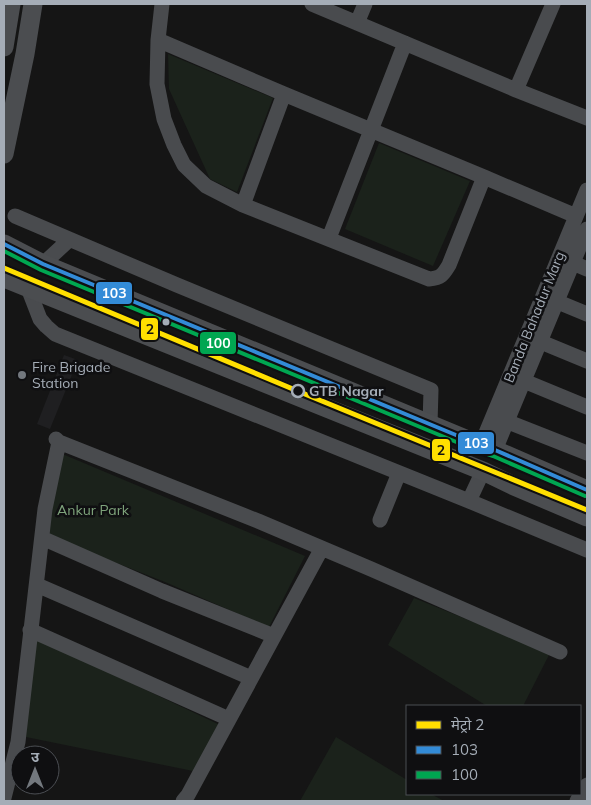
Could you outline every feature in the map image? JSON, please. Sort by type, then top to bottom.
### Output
[{"type":"main road","points":[[4,47],[11,4]]},
{"type":"main road","points":[[4,154],[34,4]]},
{"type":"main road","points":[[4,244],[43,264],[488,447],[587,490]]},
{"type":"main road","points":[[4,278],[483,471],[587,517]]},
{"type":"street","points":[[162,4],[158,40],[157,84],[164,119],[184,165],[206,186],[261,213],[329,238],[429,279],[437,278],[444,274],[449,265],[484,177]]},
{"type":"street","points":[[312,4],[587,118]]},
{"type":"street","points":[[357,23],[365,4]]},
{"type":"street","points":[[516,90],[553,4]]},
{"type":"street","points":[[158,40],[576,216]]},
{"type":"street","points":[[329,238],[405,43]]},
{"type":"street","points":[[243,205],[284,94]]},
{"type":"street","name":"Banda Bahadur Marg","points":[[488,447],[587,190]]},
{"type":"street","points":[[15,216],[431,390],[430,424]]},
{"type":"street","name":"Banda Bahadur Marg","points":[[500,419],[524,381],[558,302],[580,266],[587,229]]},
{"type":"street","points":[[43,264],[69,240]]},
{"type":"street","points":[[28,288],[40,319],[55,334],[587,550]]},
{"type":"street","points":[[558,302],[587,314]]},
{"type":"street","points":[[541,342],[587,361]]},
{"type":"street","points":[[524,381],[587,407]]},
{"type":"street","points":[[500,419],[587,453]]},
{"type":"street","points":[[4,798],[18,742],[45,509],[57,441],[258,521],[560,652]]},
{"type":"street","points":[[469,501],[483,471]]},
{"type":"street","points":[[380,520],[399,473]]},
{"type":"street","points":[[42,538],[162,591],[274,636]]},
{"type":"street","points":[[183,801],[322,548]]},
{"type":"street","points":[[37,585],[251,678]]},
{"type":"street","points":[[30,630],[229,719]]},
{"type":"shaded area","points":[[64,355],[78,360],[50,429],[37,424]]},
{"type":"green space","points":[[168,54],[273,98],[237,192],[210,179],[169,89]]},
{"type":"green space","points":[[379,143],[470,181],[433,266],[345,229]]},
{"type":"green space","name":"Ankur Park","points":[[60,453],[305,556],[269,627],[165,582],[48,536]]},
{"type":"green space","points":[[414,598],[550,653],[524,705],[485,705],[388,645]]},
{"type":"green space","points":[[34,637],[220,725],[198,772],[26,737]]},
{"type":"green space","points":[[336,737],[406,779],[406,795],[433,795],[444,801],[300,801]]},
{"type":"metro line","name":"2","points":[[4,268],[587,510]]},
{"type":"transit line","name":"103","points":[[4,244],[43,264],[495,450],[587,490]]},
{"type":"transit line","name":"100","points":[[4,251],[41,270],[493,456],[585,496]]},
{"type":"place","name":"Fire Brigade Station","points":[[22,375]]},
{"type":"place","name":"GTB Nagar","points":[[298,391]]}]
